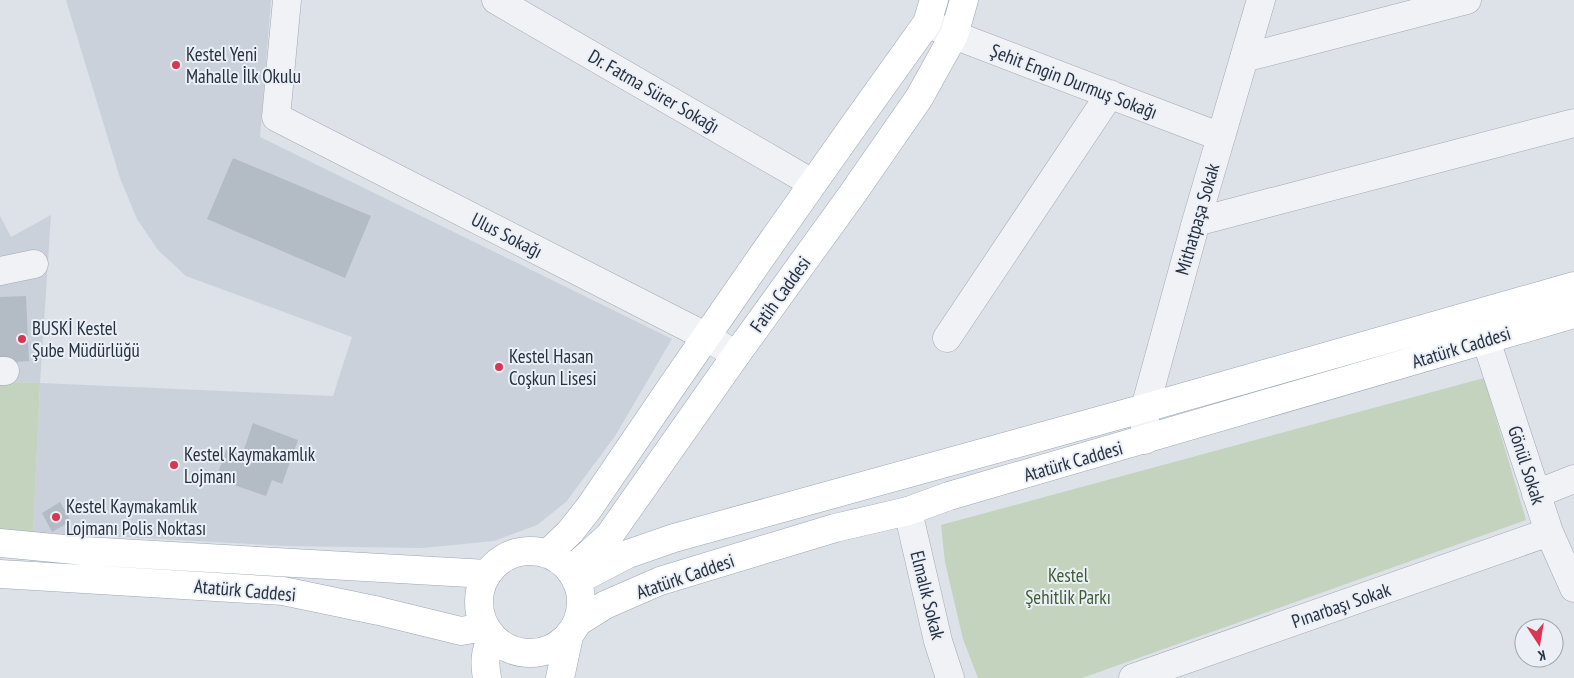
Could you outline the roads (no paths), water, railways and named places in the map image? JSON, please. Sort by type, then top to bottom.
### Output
[{"type":"main road","name":"Fatih Caddesi","points":[[573,576],[609,536],[919,98],[954,35],[964,0]]},
{"type":"main road","name":"Fatih Caddesi","points":[[547,554],[570,532],[588,508],[930,12]]},
{"type":"main road","name":"Atatürk Caddesi","points":[[573,576],[674,538],[1145,408],[1574,286]]},
{"type":"main road","name":"Atatürk Caddesi","points":[[573,629],[605,605],[660,581],[835,528],[908,511],[949,496],[1574,314]]},
{"type":"main road","name":"Atatürk Caddesi","points":[[0,544],[85,551],[488,574]]},
{"type":"main road","points":[[83,579],[85,551]]},
{"type":"main road","points":[[560,678],[573,629],[582,606],[580,589],[573,576],[562,562],[547,554],[531,551],[514,553],[499,561],[488,574],[480,589],[478,606],[482,623],[506,648],[522,653],[539,653],[555,647],[573,629]]},
{"type":"main road","name":"Atatürk Caddesi","points":[[0,574],[284,591],[409,617],[461,631],[489,632]]},
{"type":"main road","points":[[486,678],[484,664],[489,632]]},
{"type":"street","name":"Ulus Sokağı","points":[[287,0],[276,117],[705,336],[736,355]]},
{"type":"street","name":"Dr. Fatma Sürer Sokağı","points":[[496,0],[812,183]]},
{"type":"street","name":"Mithatpaşa Sokak","points":[[1145,440],[1145,408],[1196,222],[1261,0]]},
{"type":"street","points":[[1244,58],[1467,0]]},
{"type":"street","name":"Şehit Engin Durmuş Sokağı","points":[[930,12],[954,35],[1221,137]]},
{"type":"street","points":[[947,338],[1110,94]]},
{"type":"street","points":[[1196,222],[1574,123]]},
{"type":"street","points":[[0,271],[34,264]]},
{"type":"street","name":"Gönül Sokak","points":[[1486,340],[1549,532],[1574,588]]},
{"type":"street","points":[[1536,494],[1574,479]]},
{"type":"street","name":"Elmalık Sokak","points":[[908,511],[938,641],[950,678]]},
{"type":"street","name":"Pınarbaşı Sokak","points":[[1133,678],[1549,532]]},
{"type":"place","name":"Kestel Yeni Mahalle İlk Okulu","points":[[176,65]]},
{"type":"place","name":"BUSKİ Kestel Şube Müdürlüğü","points":[[22,339]]},
{"type":"place","name":"Kestel Hasan Coşkun Lisesi","points":[[499,367]]},
{"type":"place","name":"Kestel Kaymakamlık Lojmanı","points":[[174,465]]},
{"type":"place","name":"Kestel Kaymakamlık Lojmanı Polis Noktası","points":[[56,517]]},
{"type":"park label","name":"Kestel Şehitlik Parkı","points":[[1068,586]]}]
